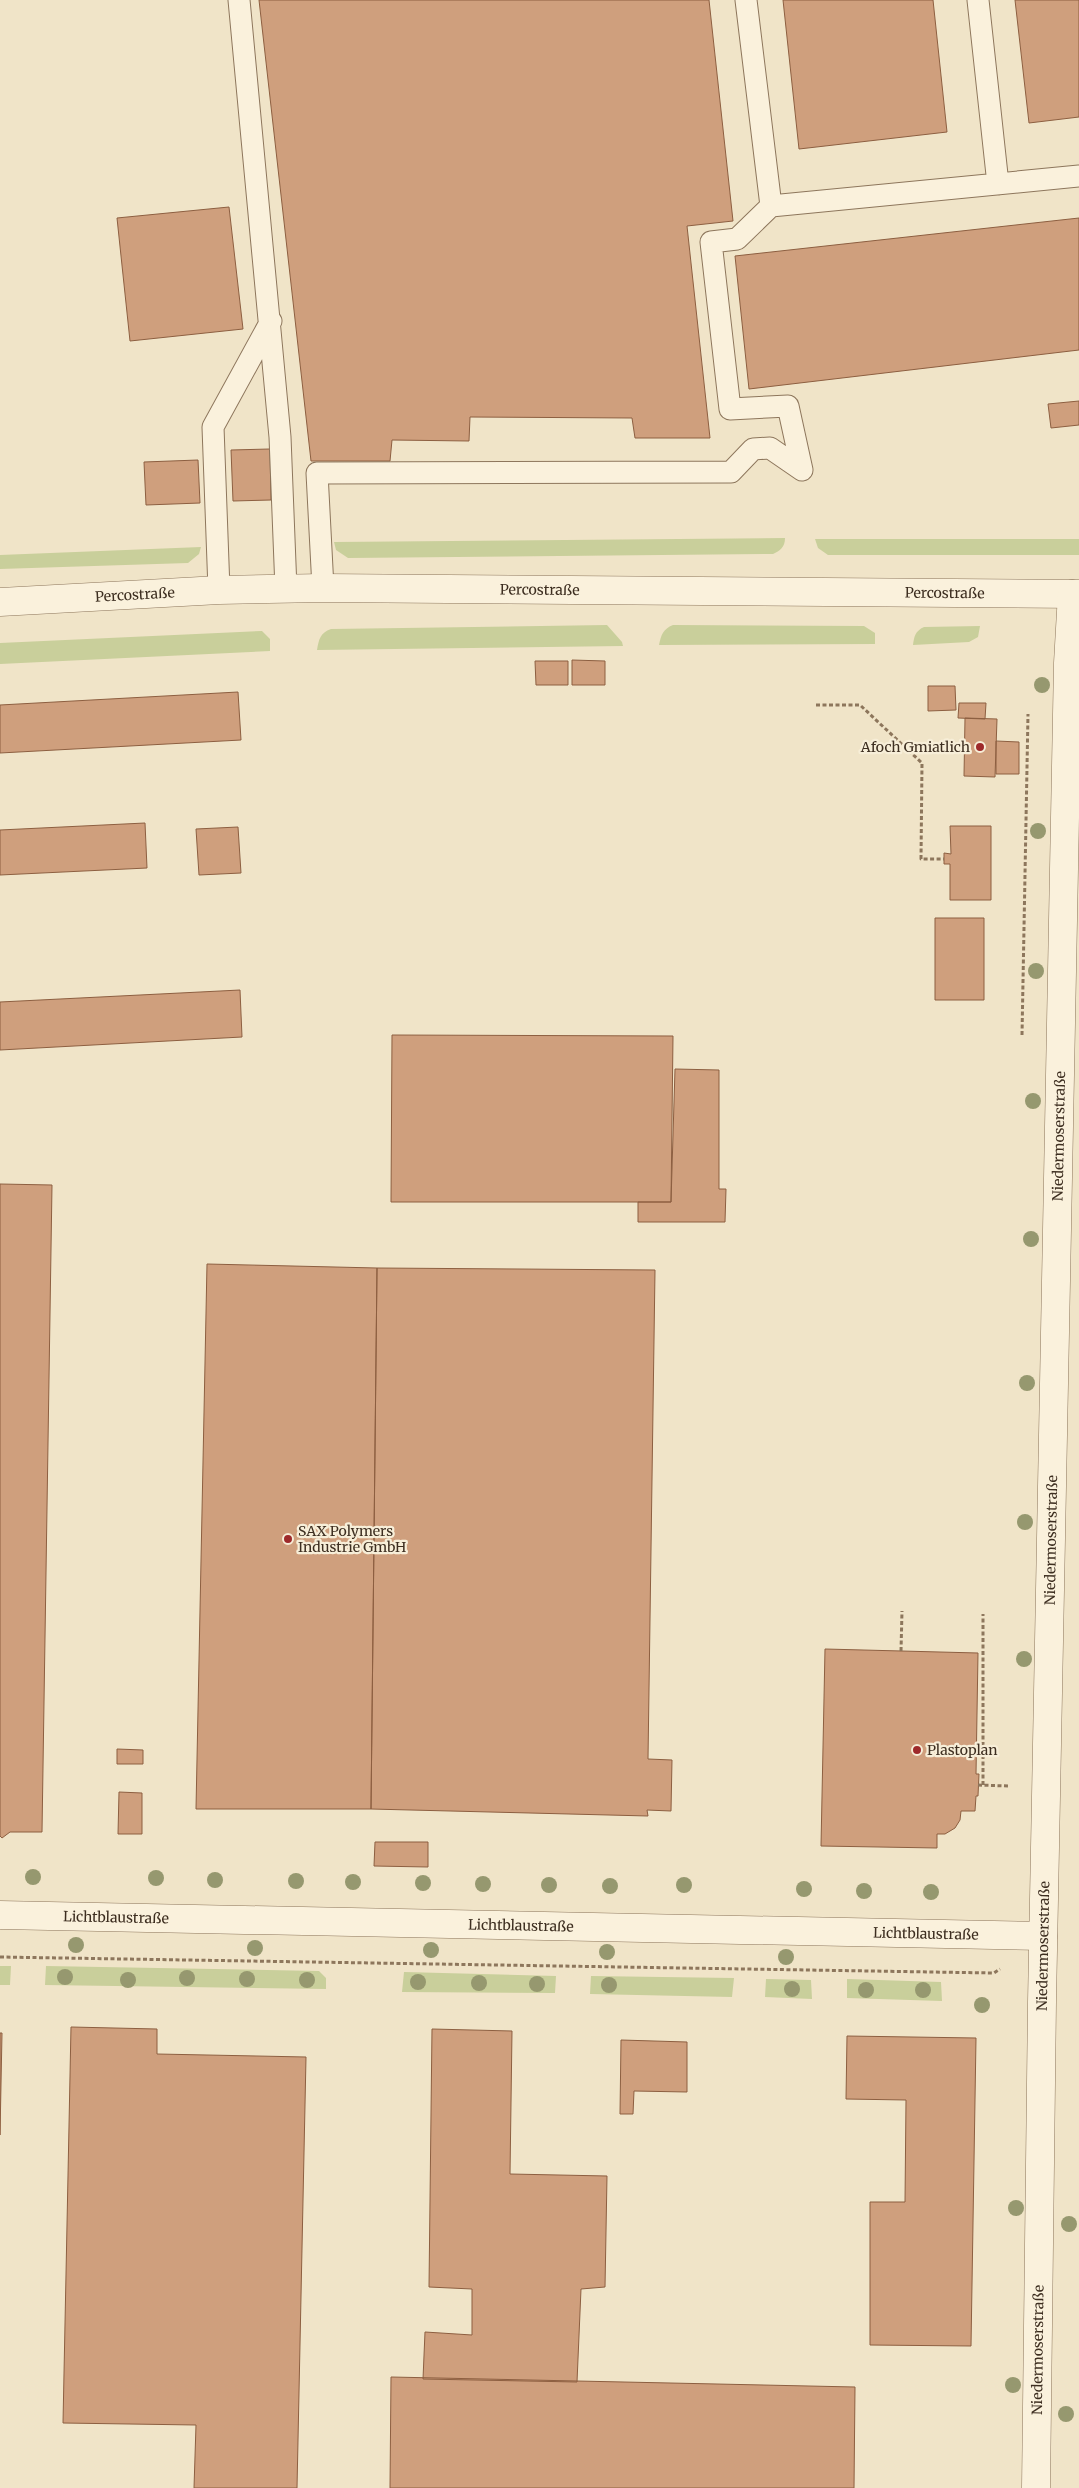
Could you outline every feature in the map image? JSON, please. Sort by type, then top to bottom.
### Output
[{"type":"street","name":"Percostraße","points":[[0,602],[286,588],[1076,594]]},
{"type":"street","name":"Niedermoserstraße","points":[[1036,2488],[1043,1936],[1068,672],[1076,594]]},
{"type":"street","name":"Lichtblaustraße","points":[[0,1915],[1043,1936]]},
{"type":"lane","points":[[239,0],[271,321],[280,437],[286,588]]},
{"type":"lane","points":[[746,0],[771,206]]},
{"type":"lane","points":[[978,0],[998,184]]},
{"type":"lane","points":[[322,588],[317,473],[731,472],[754,449],[770,448],[802,470],[788,406],[730,409],[711,242],[736,239],[771,206],[1079,176]]},
{"type":"lane","points":[[219,590],[213,427],[271,321]]},
{"type":"path","points":[[816,705],[860,705],[922,763],[921,859],[944,859]]},
{"type":"path","points":[[1022,1035],[1028,714]]},
{"type":"path","points":[[902,1611],[902,1651]]},
{"type":"path","points":[[983,1614],[981,1785],[1009,1786]]},
{"type":"path","points":[[0,1957],[994,1973]]},
{"type":"green space","points":[[785,538],[782,548],[773,554],[348,558],[336,550],[334,542]]},
{"type":"green space","points":[[815,539],[1079,539],[1079,555],[828,555],[818,548]]},
{"type":"green space","points":[[201,547],[199,554],[188,563],[0,569],[0,555]]},
{"type":"green space","points":[[607,625],[622,642],[623,646],[317,650],[318,643],[324,632],[331,629]]},
{"type":"green space","points":[[673,625],[864,626],[875,633],[875,644],[659,645],[663,633]]},
{"type":"green space","points":[[980,626],[978,637],[969,642],[913,645],[916,634],[924,627]]},
{"type":"green space","points":[[262,631],[270,639],[270,651],[0,664],[0,643]]},
{"type":"green space","points":[[0,1966],[11,1966],[10,1985],[0,1985]]},
{"type":"green space","points":[[46,1966],[319,1971],[326,1978],[326,1989],[45,1985]]},
{"type":"green space","points":[[404,1972],[556,1976],[555,1993],[402,1992]]},
{"type":"green space","points":[[591,1976],[734,1978],[732,1997],[590,1994]]},
{"type":"green space","points":[[766,1979],[811,1980],[812,1999],[765,1997]]},
{"type":"green space","points":[[847,1979],[941,1982],[942,2001],[847,1998]]},
{"type":"building","points":[[259,0],[709,0],[733,221],[687,226],[710,438],[635,438],[632,418],[470,417],[469,441],[392,440],[390,461],[311,461]]},
{"type":"building","points":[[783,0],[933,0],[947,132],[799,149]]},
{"type":"building","points":[[1015,0],[1079,0],[1079,117],[1029,123]]},
{"type":"building","points":[[229,207],[243,329],[130,341],[117,218]]},
{"type":"building","points":[[1079,218],[1079,350],[749,389],[735,256]]},
{"type":"building","points":[[1079,401],[1079,425],[1051,428],[1048,404]]},
{"type":"building","points":[[270,449],[271,500],[233,501],[231,450]]},
{"type":"building","points":[[198,460],[200,503],[146,505],[144,462]]},
{"type":"building","points":[[572,660],[605,661],[605,685],[572,685]]},
{"type":"building","points":[[535,661],[568,661],[568,685],[536,685]]},
{"type":"building","points":[[928,686],[955,686],[956,710],[928,711]]},
{"type":"building","points":[[238,692],[241,740],[0,753],[0,705]]},
{"type":"building","points":[[959,703],[986,703],[985,719],[958,718]]},
{"type":"building","points":[[965,718],[997,719],[995,777],[964,776]]},
{"type":"building","points":[[996,741],[1019,742],[1019,774],[996,774]]},
{"type":"building","points":[[145,823],[147,868],[0,875],[0,830]]},
{"type":"building","points":[[950,826],[991,826],[991,900],[950,900],[950,864],[944,864],[944,853],[951,854]]},
{"type":"building","points":[[238,827],[241,873],[199,875],[196,829]]},
{"type":"building","points":[[935,918],[984,918],[984,1000],[935,1000]]},
{"type":"building","points":[[240,990],[242,1037],[0,1050],[0,1002]]},
{"type":"building","points":[[392,1035],[673,1036],[671,1202],[391,1202]]},
{"type":"building","points":[[675,1069],[719,1070],[719,1189],[726,1189],[725,1222],[638,1222],[638,1202],[671,1202]]},
{"type":"building","points":[[0,1184],[52,1185],[42,1832],[10,1832],[2,1838],[0,1836]]},
{"type":"building","name":"SAX Polymers Industrie GmbH","points":[[207,1264],[377,1268],[371,1809],[196,1809]]},
{"type":"building","points":[[377,1268],[655,1270],[648,1759],[672,1760],[671,1811],[647,1810],[648,1816],[371,1809]]},
{"type":"building","points":[[825,1649],[978,1653],[976,1774],[979,1774],[975,1811],[961,1811],[960,1820],[955,1828],[945,1834],[937,1834],[937,1848],[821,1846]]},
{"type":"building","points":[[117,1749],[143,1750],[143,1764],[117,1764]]},
{"type":"building","points":[[119,1792],[142,1793],[142,1834],[118,1834]]},
{"type":"building","points":[[375,1842],[428,1842],[428,1867],[374,1866]]},
{"type":"building","points":[[71,2027],[157,2029],[157,2054],[306,2057],[297,2488],[194,2488],[196,2425],[63,2423]]},
{"type":"building","points":[[432,2029],[512,2031],[510,2174],[607,2176],[605,2287],[581,2289],[577,2382],[423,2379],[425,2332],[472,2335],[472,2289],[429,2287]]},
{"type":"building","points":[[0,2033],[2,2033],[0,2135]]},
{"type":"building","points":[[847,2036],[976,2038],[971,2346],[870,2345],[870,2202],[905,2202],[906,2100],[846,2099]]},
{"type":"building","points":[[621,2040],[687,2042],[687,2092],[634,2091],[633,2114],[620,2114]]},
{"type":"building","points":[[391,2377],[855,2387],[854,2488],[390,2488]]},
{"type":"place","name":"Afoch Gmiatlich","points":[[980,747]]},
{"type":"place","name":"SAX Polymers Industrie GmbH","points":[[288,1539]]},
{"type":"place","name":"Plastoplan","points":[[917,1750]]}]
